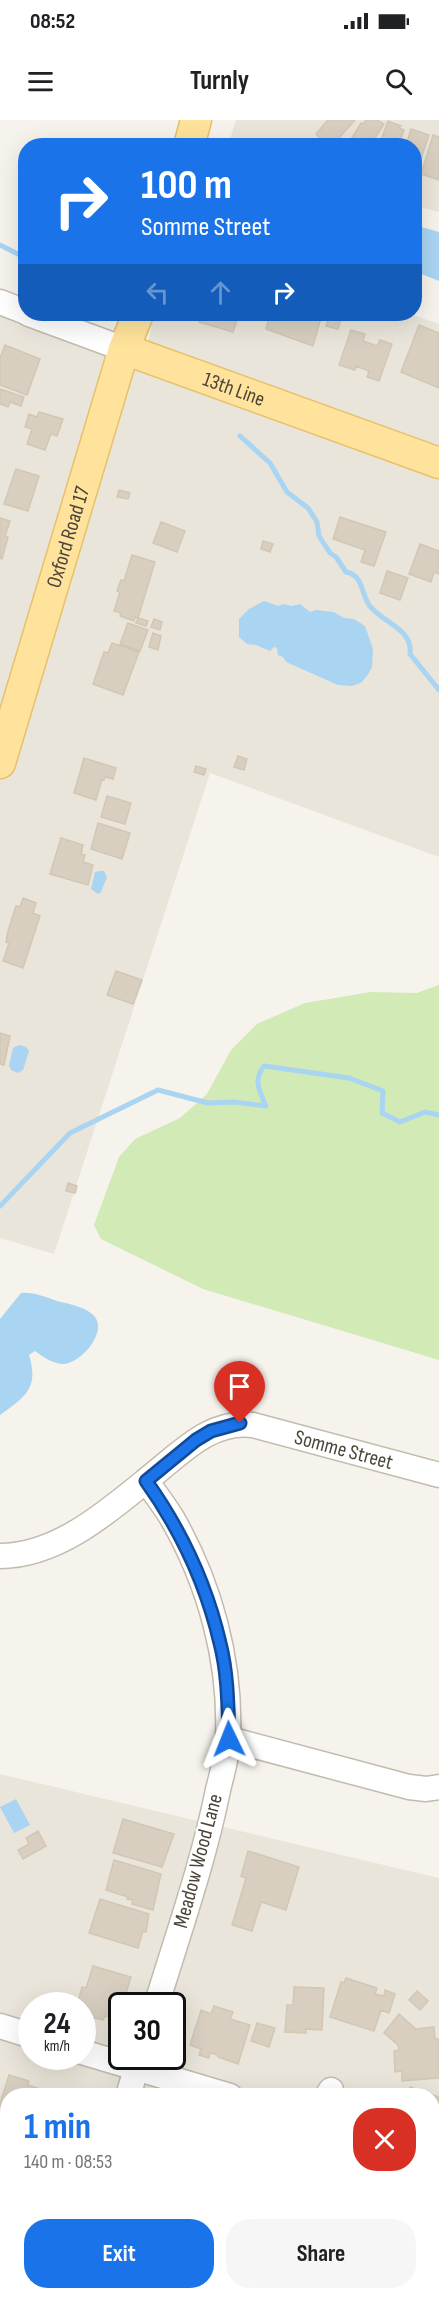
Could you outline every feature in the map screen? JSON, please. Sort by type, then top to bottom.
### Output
[{"type":"main road","points":[[191,138],[196,120]]},
{"type":"main road","name":"Oxford Road 17","points":[[0,763],[124,349],[135,321]]},
{"type":"main road","name":"13th Line","points":[[124,349],[439,463]]},
{"type":"street","name":"13th Line","points":[[0,302],[18,309]]},
{"type":"street","name":"13th Line","points":[[49,321],[124,349]]},
{"type":"street","name":"Somme Street","points":[[0,1556],[39,1550],[63,1539],[98,1517],[196,1440],[211,1431],[240,1423],[439,1475]]},
{"type":"street","name":"Meadow Wood Lane","points":[[146,1481],[171,1517],[192,1559],[208,1600],[221,1644],[227,1690],[229,1739],[214,1812],[160,1992]]},
{"type":"street","points":[[229,1739],[409,1787],[426,1789],[439,1787]]},
{"type":"street","points":[[0,2026],[18,2032]]},
{"type":"street","points":[[130,2088],[136,2070]]},
{"type":"street","points":[[158,2070],[208,2088]]},
{"type":"shaded area","points":[[236,120],[439,120],[439,212],[422,207],[422,138],[230,138]]},
{"type":"shaded area","points":[[0,313],[90,346],[142,372],[153,321],[422,321],[422,318],[439,324],[439,857],[210,773],[54,1254],[0,1238]]},
{"type":"shaded area","points":[[0,1774],[439,1878],[439,2088],[0,2088]]},
{"type":"green space","points":[[439,985],[439,1360],[203,1289],[101,1239],[94,1225],[119,1157],[135,1139],[180,1118],[207,1094],[231,1050],[257,1024],[305,1003],[371,992],[417,993]]},
{"type":"water","points":[[422,227],[439,232],[439,281],[422,274]]},
{"type":"water","points":[[264,601],[278,606],[300,604],[310,612],[316,610],[334,612],[344,618],[354,619],[365,626],[373,649],[372,667],[369,673],[358,684],[338,685],[286,662],[278,655],[277,648],[274,647],[270,651],[247,644],[239,637],[239,619],[249,609]]},
{"type":"water","points":[[104,871],[107,877],[98,894],[91,889],[95,872]]},
{"type":"water","points":[[19,1045],[26,1047],[29,1051],[23,1070],[18,1073],[11,1070],[9,1065],[13,1048]]},
{"type":"water","points":[[21,1293],[39,1295],[83,1308],[95,1317],[98,1331],[84,1353],[71,1362],[56,1363],[35,1351],[29,1355],[32,1376],[28,1390],[0,1415],[0,1319]]},
{"type":"water","points":[[16,1799],[30,1825],[14,1833],[0,1807]]},
{"type":"building","points":[[328,120],[355,120],[339,138],[320,138],[316,134]]},
{"type":"building","points":[[366,120],[377,120],[384,124],[375,138],[352,138],[361,123],[363,124]]},
{"type":"building","points":[[388,121],[401,126],[399,128],[404,130],[401,138],[382,138]]},
{"type":"building","points":[[411,129],[429,135],[422,156],[422,138],[408,138]]},
{"type":"building","points":[[433,135],[439,137],[439,180],[422,174]]},
{"type":"building","points":[[199,321],[237,321],[233,332]]},
{"type":"building","points":[[268,321],[320,321],[313,346],[266,329]]},
{"type":"building","points":[[328,321],[340,321],[338,329],[326,326]]},
{"type":"building","points":[[419,325],[439,333],[439,388],[401,372]]},
{"type":"building","points":[[351,330],[365,334],[363,341],[377,346],[380,340],[392,344],[379,381],[367,377],[369,371],[356,366],[355,370],[339,365]]},
{"type":"building","points":[[5,345],[40,359],[27,395],[0,385],[0,358]]},
{"type":"building","points":[[0,389],[24,397],[21,406],[10,402],[8,407],[0,404]]},
{"type":"building","points":[[39,412],[63,419],[57,436],[51,434],[45,450],[27,444],[32,429],[25,427],[29,414],[37,417]]},
{"type":"building","points":[[16,469],[39,476],[28,511],[4,504]]},
{"type":"building","points":[[119,490],[130,493],[128,499],[117,497]]},
{"type":"building","points":[[340,517],[386,532],[374,566],[361,562],[365,550],[333,539]]},
{"type":"building","points":[[0,518],[10,521],[5,536],[8,537],[2,559],[0,558]]},
{"type":"building","points":[[161,522],[185,531],[177,552],[153,543]]},
{"type":"building","points":[[263,541],[273,544],[270,552],[261,549]]},
{"type":"building","points":[[420,544],[439,551],[439,574],[434,572],[431,582],[409,574]]},
{"type":"building","points":[[132,555],[155,562],[138,618],[135,617],[134,621],[114,611],[120,592],[117,591],[121,580],[124,581]]},
{"type":"building","points":[[387,571],[408,578],[400,600],[380,593]]},
{"type":"building","points":[[138,618],[148,621],[146,626],[136,623]]},
{"type":"building","points":[[154,619],[162,622],[160,630],[151,627]]},
{"type":"building","points":[[128,623],[148,630],[140,651],[120,644]]},
{"type":"building","points":[[153,633],[161,636],[158,650],[149,647]]},
{"type":"building","points":[[112,643],[139,652],[123,695],[93,684],[104,652],[108,653]]},
{"type":"building","points":[[238,756],[247,759],[244,770],[234,767]]},
{"type":"building","points":[[84,758],[116,768],[113,779],[105,777],[104,780],[102,779],[96,800],[74,793]]},
{"type":"building","points":[[196,766],[206,769],[204,775],[194,772]]},
{"type":"building","points":[[107,796],[131,803],[125,824],[101,817]]},
{"type":"building","points":[[98,823],[130,833],[122,859],[91,849]]},
{"type":"building","points":[[61,838],[83,845],[81,854],[85,855],[83,862],[93,865],[88,885],[50,874]]},
{"type":"building","points":[[23,898],[36,903],[33,913],[40,916],[23,968],[3,961],[9,943],[6,942],[8,931],[16,906],[20,907]]},
{"type":"building","points":[[116,971],[142,980],[133,1004],[107,995]]},
{"type":"building","points":[[0,1033],[10,1036],[4,1065],[0,1064]]},
{"type":"building","points":[[68,1183],[77,1186],[75,1193],[66,1191]]},
{"type":"building","points":[[123,1819],[174,1834],[162,1867],[113,1853]]},
{"type":"building","points":[[38,1831],[46,1846],[23,1859],[18,1850],[29,1844],[26,1838]]},
{"type":"building","points":[[248,1851],[299,1867],[286,1910],[261,1902],[252,1931],[232,1925],[246,1878],[241,1876]]},
{"type":"building","points":[[114,1860],[161,1874],[153,1910],[132,1904],[133,1900],[127,1899],[128,1897],[106,1890]]},
{"type":"building","points":[[100,1899],[149,1914],[146,1932],[143,1931],[138,1948],[89,1933]]},
{"type":"building","points":[[93,1966],[131,1977],[126,1992],[108,1992],[108,2017],[105,2016],[103,2020],[96,2018],[96,1992],[81,1992],[82,1987],[86,1988]]},
{"type":"building","points":[[346,1978],[377,1988],[375,1994],[384,1996],[385,1990],[395,1994],[389,2013],[381,2010],[374,2031],[330,2017],[341,1982],[344,1983]]},
{"type":"building","points":[[294,1987],[324,1988],[322,2030],[306,2029],[306,2033],[285,2032],[287,2005],[293,2005]]},
{"type":"building","points":[[417,1991],[428,2001],[420,2010],[409,2000]]},
{"type":"building","points":[[214,2006],[233,2012],[230,2019],[250,2025],[238,2064],[210,2053],[209,2058],[199,2055],[201,2049],[190,2045],[201,2010],[211,2014]]},
{"type":"building","points":[[399,2014],[416,2029],[434,2027],[435,2039],[439,2039],[439,2078],[402,2081],[402,2071],[395,2072],[394,2051],[399,2050],[398,2045],[384,2033]]},
{"type":"building","points":[[257,2023],[275,2028],[269,2047],[251,2041]]},
{"type":"building","points":[[9,2075],[29,2081],[28,2085],[37,2088],[5,2088]]},
{"type":"waterway","points":[[0,245],[18,254]]},
{"type":"waterway","points":[[240,436],[270,463],[287,492],[308,508],[317,522],[319,536],[330,553],[336,557],[346,572],[356,577],[369,605],[407,638],[410,654],[439,690]]},
{"type":"waterway","points":[[0,1206],[70,1133],[158,1090],[208,1103],[234,1102],[266,1106],[258,1081],[264,1066],[349,1078],[383,1091],[382,1113],[400,1122],[425,1112],[439,1115]]},
{"type":"route","points":[[229,1739],[227,1690],[221,1644],[208,1600],[192,1559],[171,1517],[146,1481],[196,1440],[211,1431],[240,1423]]}]
